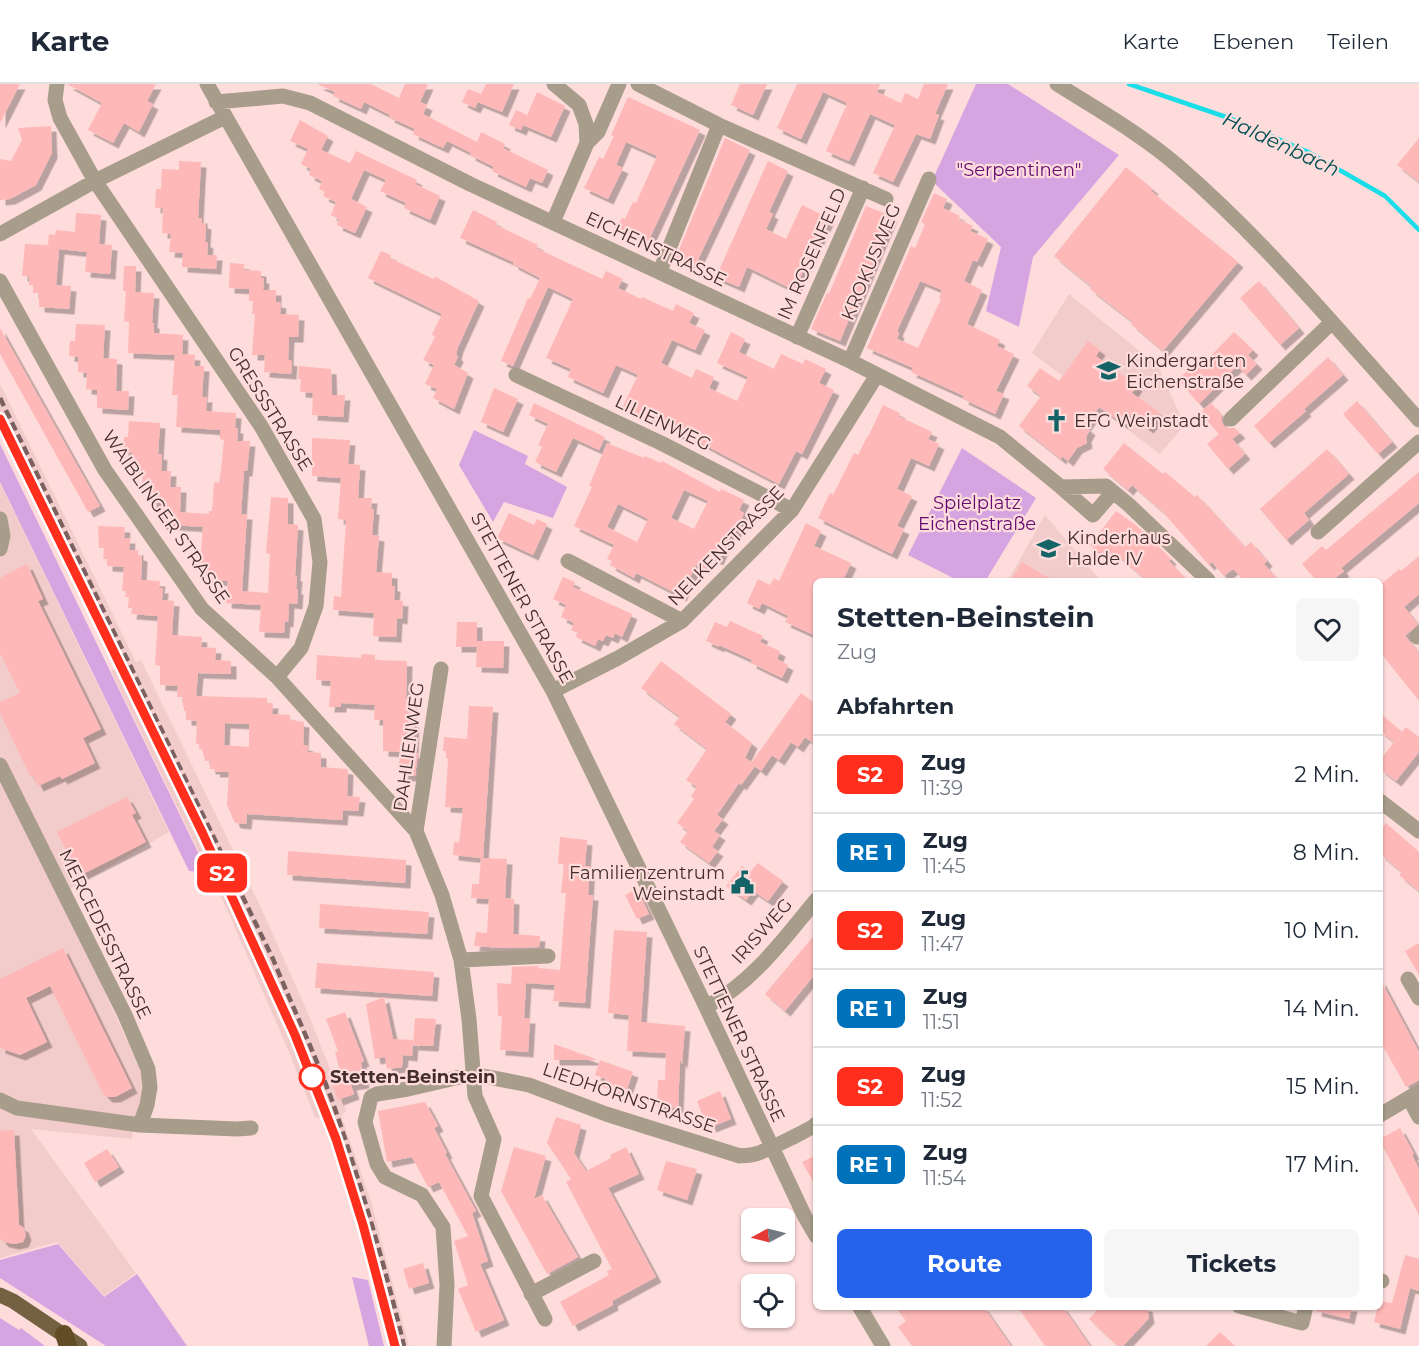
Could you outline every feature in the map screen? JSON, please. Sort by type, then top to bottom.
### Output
[{"type":"main road","points":[[0,1295],[13,1301],[66,1340],[80,1346]]},
{"type":"street","name":"GRESSSTRASSE","points":[[57,84],[55,100],[60,118],[95,181],[261,426],[314,519],[320,562],[316,606],[301,648],[277,677]]},
{"type":"street","name":"STETTENER STRASSE","points":[[207,84],[553,691],[706,1007],[771,1148],[813,1231]]},
{"type":"street","points":[[554,84],[579,105],[586,124],[587,143]]},
{"type":"street","points":[[553,222],[587,143],[598,132],[619,84]]},
{"type":"street","name":"IM ROSENFELD","points":[[638,84],[719,125],[886,199]]},
{"type":"street","points":[[1057,84],[1115,120],[1177,165],[1269,251],[1419,420]]},
{"type":"street","name":"EICHENSTRASSE","points":[[216,102],[283,96],[310,103],[470,184],[850,361],[1000,437],[1093,515],[1113,492]]},
{"type":"street","points":[[0,234],[95,181],[225,117]]},
{"type":"street","points":[[660,271],[719,125]]},
{"type":"street","name":"KROKUSWEG","points":[[850,361],[929,179]]},
{"type":"street","name":"IM ROSENFELD","points":[[797,337],[864,188]]},
{"type":"street","name":"WAIBLINGER STRASSE","points":[[0,281],[105,470],[202,609],[277,677],[416,831],[442,895],[461,960],[474,1074]]},
{"type":"street","points":[[1231,419],[1331,323]]},
{"type":"street","name":"LILIENWEG","points":[[516,375],[661,442],[792,510]]},
{"type":"street","name":"NELKENSTRASSE","points":[[553,691],[618,658],[682,621],[792,510],[877,375]]},
{"type":"street","points":[[1318,532],[1419,442]]},
{"type":"street","points":[[1061,487],[1106,486],[1138,512],[1206,578]]},
{"type":"street","points":[[0,519],[3,536],[0,549]]},
{"type":"street","points":[[568,561],[682,621]]},
{"type":"street","name":"DAHLIENWEG","points":[[416,831],[441,669]]},
{"type":"street","name":"MERCEDESSTRASSE","points":[[0,765],[125,1015],[148,1069],[150,1087],[140,1125]]},
{"type":"street","points":[[1383,803],[1419,831]]},
{"type":"street","name":"IRISWEG","points":[[706,1007],[727,996],[762,965],[813,904]]},
{"type":"street","points":[[461,960],[548,956]]},
{"type":"street","points":[[1408,979],[1419,998]]},
{"type":"street","points":[[474,1074],[475,1096],[494,1139],[481,1196],[545,1319]]},
{"type":"street","name":"LIEDHORNSTRASSE","points":[[444,1346],[447,1285],[442,1227],[422,1195],[385,1177],[377,1164],[365,1122],[371,1097],[474,1074],[529,1085],[606,1114],[740,1156],[755,1154],[771,1148],[813,1128]]},
{"type":"street","points":[[1383,1113],[1414,1095],[1419,1117]]},
{"type":"street","points":[[0,1100],[17,1108],[140,1125],[251,1128]]},
{"type":"street","points":[[531,1294],[594,1261]]},
{"type":"street","points":[[861,1310],[883,1346]]},
{"type":"street","points":[[1254,1310],[1302,1323],[1305,1310]]},
{"type":"shaded area","name":"Kindergarten Eichenstraße","points":[[1069,294],[1158,366],[1180,415],[1182,425],[1160,454],[1106,413],[1108,410],[1032,353]]},
{"type":"shaded area","points":[[0,384],[136,662],[141,660],[263,912],[307,1011],[344,1104],[346,1112],[341,1115],[371,1201],[409,1346],[388,1346],[362,1238],[324,1120],[315,1117],[229,914],[111,671],[115,668],[0,434]]},
{"type":"shaded area","points":[[0,483],[169,832],[60,895],[148,1086],[134,1120],[132,1139],[31,1129],[136,1273],[104,1296],[57,1242],[0,1258]]},
{"type":"shaded area","name":"Kinderhaus Halde IV","points":[[1045,515],[1098,578],[1009,578]]},
{"type":"green space","name":"\"Serpentinen\"","points":[[976,84],[1008,84],[1119,155],[1033,257],[1019,327],[986,311],[1001,247],[932,181]]},
{"type":"green space","points":[[474,430],[528,456],[525,464],[567,487],[553,518],[504,502],[493,522],[459,465]]},
{"type":"green space","points":[[0,444],[208,873],[189,871],[0,482]]},
{"type":"green space","name":"Spielplatz Eichenstraße","points":[[962,448],[1036,498],[987,578],[953,578],[908,555]]},
{"type":"green space","points":[[58,1244],[104,1297],[137,1274],[187,1346],[106,1346],[0,1278],[0,1260]]},
{"type":"green space","points":[[352,1277],[368,1280],[384,1346],[369,1346]]},
{"type":"green space","points":[[0,1318],[19,1330],[21,1328],[45,1346],[0,1346]]},
{"type":"building","points":[[0,84],[20,84],[0,123]]},
{"type":"building","points":[[67,84],[156,84],[147,101],[153,104],[139,132],[124,123],[113,143],[88,130],[102,103]]},
{"type":"building","points":[[317,84],[371,84],[399,98],[405,84],[428,84],[420,102],[427,105],[423,114],[477,142],[481,132],[505,144],[503,148],[548,170],[542,183],[530,178],[526,187],[492,171],[494,167],[447,141],[443,148],[413,134],[415,129],[389,117],[390,115],[364,102],[361,109],[333,96],[335,92]]},
{"type":"building","points":[[486,84],[514,84],[502,112],[478,102],[475,108],[462,102],[468,89],[481,94]]},
{"type":"building","points":[[740,84],[767,84],[753,115],[731,105]]},
{"type":"building","points":[[797,84],[880,84],[877,92],[901,103],[905,93],[918,99],[924,84],[948,84],[935,114],[939,115],[930,139],[916,134],[893,182],[873,173],[895,125],[870,114],[849,161],[826,151],[847,104],[823,92],[801,139],[777,128]]},
{"type":"building","points":[[537,92],[565,106],[551,137],[523,125]]},
{"type":"building","points":[[628,97],[700,130],[648,242],[617,228],[622,218],[625,219],[633,202],[636,203],[657,156],[626,142],[616,165],[623,168],[608,199],[584,188],[599,157],[603,159]]},
{"type":"building","points":[[516,110],[527,115],[521,130],[509,125]]},
{"type":"building","points":[[300,120],[328,136],[321,150],[350,163],[356,151],[417,180],[415,184],[440,196],[430,220],[404,208],[406,203],[380,191],[386,180],[364,170],[351,199],[367,207],[355,233],[337,225],[339,219],[331,215],[336,202],[323,196],[325,192],[319,189],[322,181],[309,175],[311,169],[301,164],[308,149],[290,141]]},
{"type":"building","points":[[51,126],[52,153],[36,185],[10,199],[0,200],[0,159],[11,161],[22,140],[18,128]]},
{"type":"building","points":[[725,138],[750,150],[695,266],[676,257]]},
{"type":"building","points":[[1419,138],[1419,182],[1397,165]]},
{"type":"building","points":[[179,161],[201,162],[198,218],[202,218],[202,223],[206,224],[207,255],[217,255],[216,269],[182,267],[183,253],[169,252],[171,234],[162,233],[163,208],[155,208],[156,189],[161,189],[162,169],[179,170]]},
{"type":"building","points":[[768,161],[788,171],[769,212],[773,214],[766,229],[786,239],[802,205],[829,218],[794,290],[747,267],[739,287],[716,277]]},
{"type":"building","points":[[1126,167],[1153,189],[1151,191],[1238,262],[1163,351],[1131,324],[1133,322],[1090,289],[1092,287],[1054,256]]},
{"type":"building","points":[[934,193],[947,199],[943,208],[960,216],[958,219],[973,226],[970,231],[988,239],[977,262],[973,260],[964,281],[982,290],[967,324],[1000,340],[997,346],[1014,354],[996,391],[1004,394],[995,414],[963,399],[964,396],[911,372],[913,368],[867,348],[911,246],[915,248],[925,224],[921,222]],"holes":[[[920,281],[942,290],[939,298],[941,299],[918,348],[897,339],[899,333],[897,331]]]},
{"type":"building","points":[[866,206],[892,216],[840,341],[811,329],[827,293],[829,294]]},
{"type":"building","points":[[473,210],[497,222],[496,225],[538,245],[536,248],[602,279],[606,271],[623,279],[618,288],[641,299],[642,297],[673,311],[676,304],[694,313],[689,323],[705,330],[695,350],[672,340],[661,363],[692,378],[696,369],[714,377],[709,388],[737,401],[748,377],[717,363],[731,332],[745,339],[739,352],[774,369],[781,354],[803,364],[805,359],[826,369],[819,383],[834,390],[802,454],[796,451],[779,484],[699,442],[698,444],[674,432],[677,425],[654,415],[651,421],[622,408],[638,375],[616,365],[603,393],[568,377],[571,369],[546,358],[573,299],[548,287],[513,366],[501,361],[528,298],[530,299],[540,278],[513,262],[460,238]]},
{"type":"building","points":[[76,213],[101,215],[99,244],[112,245],[110,274],[85,272],[87,252],[59,249],[56,285],[71,286],[69,309],[39,307],[39,293],[33,293],[33,285],[29,285],[29,276],[22,276],[25,244],[48,245],[49,234],[55,235],[56,230],[75,232]]},
{"type":"building","points":[[381,251],[391,255],[390,258],[433,279],[436,277],[479,301],[456,354],[458,357],[454,365],[468,373],[454,409],[433,398],[437,389],[425,384],[434,365],[423,360],[435,337],[432,334],[442,314],[368,278]]},
{"type":"building","points":[[230,263],[244,264],[244,270],[261,271],[261,278],[264,278],[263,290],[276,290],[276,302],[281,303],[280,314],[299,315],[298,337],[289,337],[288,360],[292,361],[291,374],[264,372],[265,355],[252,355],[255,314],[252,314],[253,301],[249,301],[249,289],[229,288]]},
{"type":"building","points":[[124,266],[136,266],[135,292],[129,292],[154,293],[152,323],[154,323],[154,333],[183,335],[182,354],[195,355],[194,366],[204,366],[202,397],[207,397],[206,411],[236,413],[237,441],[250,441],[247,471],[244,471],[241,514],[247,514],[242,591],[268,593],[270,554],[266,553],[271,497],[288,498],[288,524],[298,525],[295,576],[297,576],[296,589],[298,589],[297,604],[289,603],[288,622],[285,621],[284,633],[259,632],[261,605],[226,603],[228,581],[205,579],[206,564],[200,563],[203,527],[160,524],[162,503],[151,502],[152,486],[142,485],[143,470],[132,469],[133,453],[123,452],[124,437],[128,437],[129,421],[160,423],[158,454],[162,455],[161,471],[171,471],[170,487],[181,487],[180,512],[209,514],[209,511],[212,511],[214,482],[219,483],[224,440],[220,439],[220,430],[176,427],[178,395],[172,395],[175,355],[128,353],[129,322],[124,321],[126,291],[123,291]]},
{"type":"building","points":[[1259,281],[1299,328],[1280,345],[1240,298]]},
{"type":"building","points":[[76,324],[105,325],[103,358],[117,359],[116,391],[129,391],[128,410],[97,408],[97,390],[86,389],[87,373],[78,372],[78,357],[69,356],[70,341],[75,341]]},
{"type":"building","points":[[0,328],[100,506],[88,512],[0,354]]},
{"type":"building","points":[[1234,332],[1253,350],[1248,355],[1257,364],[1246,375],[1237,366],[1199,404],[1178,379],[1194,365],[1198,369]]},
{"type":"building","points":[[1088,341],[1100,350],[1096,356],[1137,386],[1132,393],[1160,413],[1148,428],[1130,415],[1123,424],[1099,407],[1085,426],[1090,430],[1086,437],[1087,443],[1077,448],[1068,461],[1062,456],[1061,459],[1019,426],[1041,396],[1027,386],[1040,368],[1059,381]]},
{"type":"building","points":[[1328,357],[1343,375],[1269,443],[1254,426]]},
{"type":"building","points":[[299,366],[331,369],[332,395],[345,395],[343,417],[312,415],[313,393],[300,392]]},
{"type":"building","points":[[494,388],[518,399],[503,432],[481,422]]},
{"type":"building","points":[[1357,401],[1392,442],[1378,454],[1343,414]]},
{"type":"building","points":[[534,403],[605,437],[599,450],[573,438],[556,472],[535,462],[542,447],[538,445],[548,424],[529,415]]},
{"type":"building","points":[[1211,403],[1222,416],[1224,426],[1235,428],[1240,433],[1232,439],[1245,454],[1228,469],[1207,444],[1219,434],[1202,411]]},
{"type":"building","points":[[883,405],[900,413],[898,416],[932,432],[928,439],[939,444],[929,466],[911,458],[897,489],[912,496],[897,526],[904,529],[892,554],[818,518],[830,493],[833,495],[854,453],[858,455]]},
{"type":"building","points":[[312,438],[350,440],[348,464],[360,465],[358,498],[372,498],[371,509],[374,509],[372,535],[379,536],[376,572],[392,573],[392,586],[395,586],[394,600],[403,601],[402,619],[397,618],[396,637],[373,636],[374,613],[333,610],[334,596],[341,597],[346,520],[338,519],[341,478],[312,476]]},
{"type":"building","points":[[607,443],[644,458],[645,456],[661,463],[662,461],[720,492],[721,489],[744,500],[739,510],[744,513],[735,533],[731,531],[718,560],[711,557],[705,569],[696,565],[681,596],[636,573],[634,578],[610,565],[612,561],[607,559],[614,545],[574,526],[592,487],[589,486]],"holes":[[[684,490],[708,501],[694,529],[671,518]],[[618,504],[648,519],[637,542],[607,527]]]},
{"type":"building","points":[[1124,443],[1195,497],[1197,495],[1245,547],[1251,542],[1267,561],[1264,564],[1276,578],[1242,578],[1233,569],[1224,576],[1212,562],[1209,565],[1163,512],[1132,485],[1128,490],[1103,469]]},
{"type":"building","points":[[1327,449],[1349,474],[1304,513],[1309,520],[1286,540],[1260,509]]},
{"type":"building","points":[[1419,472],[1419,503],[1341,568],[1344,571],[1335,578],[1314,578],[1302,564],[1322,546],[1326,550]]},
{"type":"building","points":[[1116,511],[1137,526],[1171,559],[1169,561],[1185,578],[1144,578],[1116,554],[1111,561],[1090,545]]},
{"type":"building","points":[[509,513],[534,525],[537,519],[547,524],[533,555],[497,538]]},
{"type":"building","points":[[806,523],[821,531],[814,546],[851,563],[844,578],[813,578],[813,635],[785,622],[788,616],[762,603],[759,609],[747,603],[758,579],[770,585],[774,578],[779,581]]},
{"type":"building","points":[[98,526],[125,527],[124,538],[130,538],[129,550],[138,550],[138,555],[142,556],[141,580],[160,581],[159,588],[163,588],[162,600],[174,601],[172,635],[202,637],[201,647],[216,648],[215,660],[231,661],[231,674],[198,673],[196,696],[267,698],[267,703],[273,703],[272,714],[290,715],[290,720],[304,722],[303,745],[308,746],[308,752],[321,753],[321,767],[348,770],[347,796],[360,797],[358,811],[343,810],[342,820],[247,814],[246,824],[235,823],[227,805],[229,772],[214,772],[215,769],[210,769],[210,761],[205,761],[202,749],[199,749],[199,744],[196,744],[197,721],[186,720],[183,697],[177,697],[178,686],[160,685],[160,666],[155,665],[158,616],[131,614],[132,608],[128,608],[129,597],[125,597],[126,591],[122,591],[124,567],[107,566],[107,559],[103,559],[104,548],[99,548]],"holes":[[[225,723],[249,724],[249,747],[224,745]]]},
{"type":"building","points":[[1419,556],[1419,594],[1404,607],[1418,624],[1405,636],[1419,653],[1419,701],[1383,656],[1383,582],[1399,569],[1401,571]]},
{"type":"building","points":[[1022,562],[1049,578],[1012,578]]},
{"type":"building","points":[[27,564],[43,599],[38,601],[101,729],[83,738],[95,763],[62,779],[60,776],[38,786],[33,775],[30,776],[0,713],[0,702],[20,693],[0,653],[0,578]]},
{"type":"building","points":[[563,577],[575,582],[573,587],[632,614],[622,637],[615,633],[613,638],[606,635],[603,641],[598,639],[595,646],[576,637],[578,633],[571,630],[574,623],[561,617],[566,605],[553,599]]},
{"type":"building","points":[[730,621],[763,636],[760,642],[780,651],[777,659],[788,665],[782,678],[751,663],[752,660],[706,641],[715,622],[727,627]]},
{"type":"building","points":[[457,622],[477,622],[477,641],[504,641],[503,668],[476,667],[477,647],[456,647]]},
{"type":"building","points":[[362,654],[375,655],[375,660],[407,661],[406,698],[412,699],[413,753],[418,753],[415,776],[402,776],[403,769],[399,768],[400,752],[383,751],[383,720],[374,720],[375,705],[341,703],[341,707],[329,707],[331,681],[316,680],[317,655],[361,658]]},
{"type":"building","points":[[661,661],[731,714],[725,722],[752,743],[745,758],[752,762],[801,693],[813,702],[813,743],[805,737],[798,747],[791,742],[779,760],[772,755],[761,771],[755,766],[741,785],[739,783],[717,815],[723,819],[714,831],[720,835],[712,847],[718,851],[709,863],[680,842],[688,831],[677,823],[694,799],[691,796],[697,787],[686,780],[707,749],[674,724],[680,717],[641,688]]},
{"type":"building","points":[[469,706],[493,707],[483,858],[507,859],[505,898],[514,899],[513,934],[540,936],[539,947],[474,946],[476,932],[487,933],[489,899],[471,898],[472,884],[479,884],[481,858],[453,855],[454,842],[459,843],[463,808],[445,807],[448,759],[446,751],[443,751],[444,737],[467,739]]},
{"type":"building","points":[[1383,716],[1402,732],[1406,727],[1419,737],[1419,752],[1396,781],[1383,771],[1383,756],[1394,742],[1383,733]]},
{"type":"building","points":[[127,797],[136,813],[132,815],[146,842],[79,876],[77,872],[74,874],[67,860],[70,858],[57,832]]},
{"type":"building","points":[[1386,823],[1419,852],[1419,891],[1399,875],[1402,872],[1383,856],[1383,827]]},
{"type":"building","points":[[560,837],[587,840],[585,866],[590,866],[588,895],[593,895],[585,1003],[553,1001],[555,985],[526,983],[524,1018],[530,1018],[528,1052],[500,1050],[502,1016],[498,1016],[497,983],[511,984],[512,967],[538,966],[538,968],[560,970],[566,893],[561,893],[564,864],[558,864]]},
{"type":"building","points":[[288,851],[406,860],[405,883],[287,875]]},
{"type":"building","points":[[758,863],[783,881],[768,901],[753,891],[746,900],[726,886],[742,866],[750,872]]},
{"type":"building","points":[[637,889],[649,914],[637,919],[625,895]]},
{"type":"building","points":[[320,904],[429,912],[427,934],[319,928]]},
{"type":"building","points":[[614,930],[647,932],[641,1022],[685,1026],[682,1064],[680,1060],[678,1108],[657,1106],[658,1080],[665,1080],[666,1053],[627,1051],[629,1015],[608,1013]]},
{"type":"building","points":[[813,937],[813,977],[785,1011],[765,994]]},
{"type":"building","points":[[1419,943],[1419,975],[1405,951]]},
{"type":"building","points":[[63,948],[132,1088],[115,1097],[107,1097],[102,1092],[50,986],[26,998],[47,1042],[20,1055],[0,1048],[0,979]]},
{"type":"building","points":[[317,963],[434,972],[432,996],[315,988]]},
{"type":"building","points":[[1383,985],[1419,1052],[1419,1080],[1406,1087],[1383,1046]]},
{"type":"building","points":[[384,997],[393,1039],[413,1040],[412,1056],[403,1055],[402,1067],[387,1069],[385,1057],[375,1059],[366,1004]]},
{"type":"building","points":[[345,1012],[364,1061],[361,1062],[364,1083],[351,1085],[354,1094],[338,1100],[330,1078],[341,1075],[335,1052],[338,1051],[326,1019]]},
{"type":"building","points":[[415,1018],[436,1019],[433,1046],[413,1045]]},
{"type":"building","points":[[554,1044],[596,1059],[596,1060],[554,1060]]},
{"type":"building","points":[[600,1060],[633,1072],[625,1095],[603,1087],[606,1079],[595,1075]]},
{"type":"building","points":[[720,1091],[731,1119],[711,1127],[708,1120],[705,1122],[697,1101]]},
{"type":"building","points":[[425,1102],[438,1126],[434,1128],[447,1153],[445,1154],[476,1211],[472,1213],[488,1261],[480,1264],[504,1320],[476,1332],[458,1289],[468,1285],[454,1241],[468,1236],[439,1182],[428,1187],[412,1157],[387,1162],[378,1111]]},
{"type":"building","points":[[556,1117],[581,1125],[574,1153],[586,1171],[626,1147],[639,1174],[608,1188],[656,1277],[612,1301],[613,1305],[573,1326],[560,1302],[609,1275],[607,1271],[612,1269],[566,1182],[571,1179],[547,1143]]},
{"type":"building","points":[[1400,1128],[1414,1154],[1412,1155],[1419,1169],[1419,1215],[1383,1147],[1383,1137]]},
{"type":"building","points":[[14,1130],[19,1225],[23,1227],[26,1235],[23,1242],[14,1244],[4,1242],[0,1238],[0,1131]]},
{"type":"building","points":[[514,1147],[546,1156],[534,1199],[542,1195],[578,1257],[547,1274],[501,1191]]},
{"type":"building","points":[[107,1149],[119,1167],[95,1182],[84,1163]]},
{"type":"building","points":[[813,1156],[813,1182],[802,1162]]},
{"type":"building","points":[[666,1161],[697,1169],[687,1200],[657,1190]]},
{"type":"building","points":[[1405,1255],[1419,1259],[1419,1291],[1410,1288],[1400,1329],[1374,1322],[1377,1310],[1383,1310],[1383,1302],[1392,1303]]},
{"type":"building","points":[[423,1263],[429,1283],[409,1289],[403,1269]]},
{"type":"building","points":[[898,1310],[986,1310],[1011,1346],[912,1346],[898,1327],[906,1321]]},
{"type":"building","points":[[1020,1310],[1065,1310],[1090,1346],[1045,1346]]},
{"type":"building","points":[[1097,1310],[1148,1310],[1149,1318],[1123,1346],[1118,1346],[1089,1319]]},
{"type":"building","points":[[1316,1310],[1351,1310],[1349,1319]]},
{"type":"building","points":[[1220,1332],[1235,1346],[1206,1346]]},
{"type":"waterway","name":"Haldenbach","points":[[1129,84],[1232,119],[1308,152],[1385,196],[1419,230]]},
{"type":"railway","points":[[0,398],[273,959],[312,1050],[334,1106],[363,1195],[404,1346]]},
{"type":"railway","points":[[0,419],[107,637]]},
{"type":"railway","points":[[121,667],[162,750]]},
{"type":"railway","points":[[234,899],[295,1035],[336,1139]]},
{"type":"railway","points":[[363,1222],[395,1346]]},
{"type":"train","name":"S2","points":[[0,419],[246,923],[295,1035],[336,1139],[363,1225],[395,1346]]},
{"type":"place","name":"Kindergarten Eichenstraße","points":[[1108,371]]},
{"type":"place","name":"EFG Weinstadt","points":[[1056,421]]},
{"type":"place","name":"Kinderhaus Halde IV","points":[[1049,548]]},
{"type":"place","name":"Familienzentrum Weinstadt","points":[[743,883]]},
{"type":"place","name":"Stetten-Beinstein","points":[[312,1077]]}]
